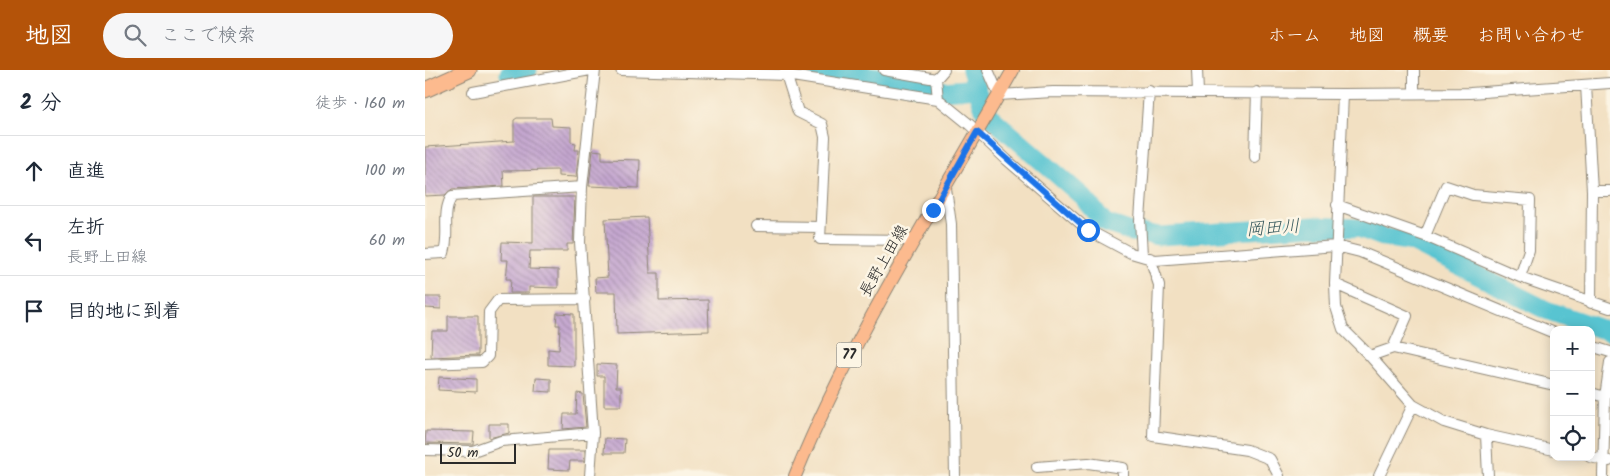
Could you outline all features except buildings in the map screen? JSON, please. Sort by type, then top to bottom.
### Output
[{"type":"highway","points":[[425,90],[469,70]]},
{"type":"main road","name":"長野上田線","points":[[795,476],[853,348],[1013,70]]},
{"type":"street","points":[[473,92],[590,70]]},
{"type":"street","points":[[589,476],[593,433],[580,242],[582,187],[595,70]]},
{"type":"street","points":[[621,70],[785,73],[938,97],[1088,230],[1131,253],[1155,260],[1336,243],[1550,331]]},
{"type":"street","points":[[884,70],[937,81]]},
{"type":"street","points":[[938,97],[937,81],[944,70]]},
{"type":"street","points":[[988,70],[999,95],[1053,92],[1149,91],[1414,94],[1520,90],[1610,83]]},
{"type":"street","points":[[1197,70],[1198,92]]},
{"type":"street","points":[[1414,70],[1414,94]]},
{"type":"street","points":[[785,73],[799,112],[821,124],[825,137],[820,239],[914,240]]},
{"type":"street","points":[[1586,85],[1592,191],[1591,303]]},
{"type":"street","points":[[1149,91],[1140,220],[1146,257],[1159,285],[1153,436],[1247,450],[1270,459],[1279,476]]},
{"type":"street","points":[[1255,156],[1257,92]]},
{"type":"street","points":[[1343,94],[1335,284],[1336,306],[1343,329],[1370,356],[1413,405],[1444,422],[1485,435],[1550,449]]},
{"type":"street","points":[[1425,236],[1446,186],[1473,195],[1530,200],[1529,250],[1520,277]]},
{"type":"street","points":[[425,254],[444,253],[448,242],[445,206],[452,196],[582,187]]},
{"type":"street","points":[[946,189],[951,224],[955,476]]},
{"type":"street","points":[[1592,191],[1610,192]]},
{"type":"street","points":[[1337,210],[1425,236],[1520,277],[1610,308]]},
{"type":"street","points":[[756,226],[820,227]]},
{"type":"street","points":[[1335,284],[1407,316],[1393,348]]},
{"type":"street","points":[[425,364],[482,362],[488,356],[489,312],[498,300],[585,299]]},
{"type":"street","points":[[1595,347],[1610,352]]},
{"type":"street","points":[[1370,356],[1393,348],[1550,384]]},
{"type":"street","points":[[1603,476],[1607,461],[1605,397],[1610,362]]},
{"type":"street","points":[[1595,394],[1605,397]]},
{"type":"street","points":[[1379,476],[1413,405]]},
{"type":"street","points":[[425,450],[473,451],[501,441],[593,433]]},
{"type":"street","points":[[1485,435],[1487,476]]},
{"type":"street","points":[[1037,467],[1088,463],[1123,468],[1123,476]]},
{"type":"waterway","name":"岡田川","points":[[509,74],[528,70]]},
{"type":"waterway","name":"岡田川","points":[[813,70],[877,77],[944,91],[976,88]]},
{"type":"waterway","name":"岡田川","points":[[971,70],[985,112],[1083,197],[1105,223],[1132,232],[1160,236],[1314,226],[1359,228],[1383,237],[1412,242],[1546,310],[1610,332]]},
{"type":"route","points":[[933,210],[977,132],[1088,230]]}]
